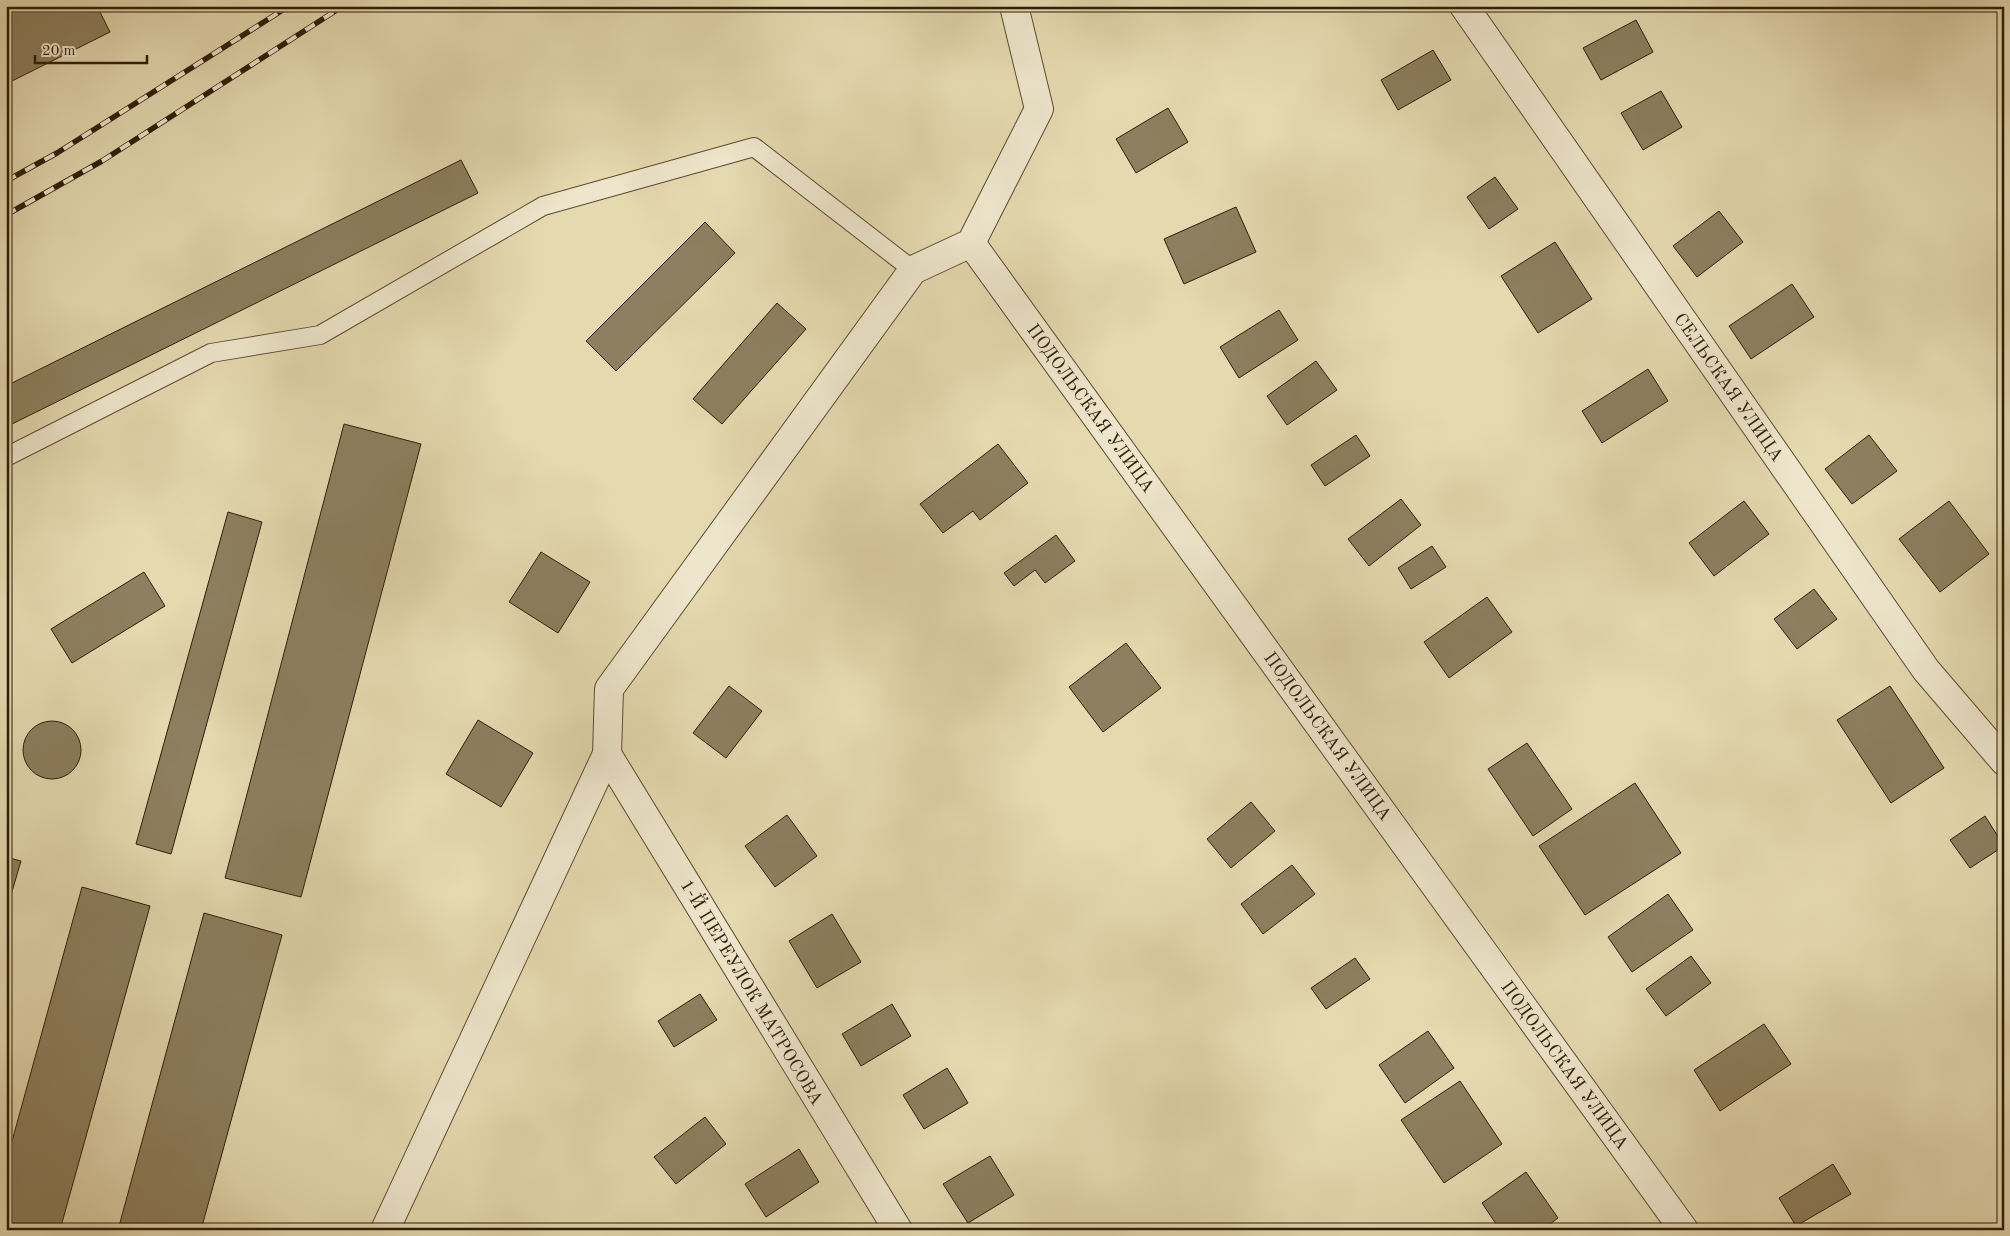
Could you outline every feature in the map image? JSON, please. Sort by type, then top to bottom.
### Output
[{"type":"street","points":[[385,1230],[607,754],[609,689],[913,270],[971,243],[1039,109],[1014,6]]},
{"type":"street","name":"СЕЛЬСКАЯ УЛИЦА","points":[[1464,6],[1926,670],[2004,761]]},
{"type":"street","name":"ПОДОЛЬСКАЯ УЛИЦА","points":[[971,243],[1684,1230]]},
{"type":"street","name":"1-Й ПЕРЕУЛОК МАТРОСОВА","points":[[607,754],[898,1230]]},
{"type":"lane","points":[[6,457],[211,353],[320,335],[543,206],[754,147],[913,270]]},
{"type":"building","points":[[6,6],[97,6],[110,32],[6,84]]},
{"type":"building","points":[[117,6],[132,6],[120,12]]},
{"type":"building","points":[[1636,20],[1653,52],[1601,80],[1583,48]]},
{"type":"building","points":[[1433,50],[1451,80],[1398,110],[1381,80]]},
{"type":"building","points":[[1661,91],[1682,127],[1643,150],[1621,113]]},
{"type":"building","points":[[1168,108],[1188,142],[1136,173],[1116,139]]},
{"type":"building","points":[[461,160],[478,193],[6,427],[6,386]]},
{"type":"building","points":[[1495,177],[1518,209],[1489,229],[1467,197]]},
{"type":"building","points":[[1236,207],[1256,252],[1184,284],[1164,239]]},
{"type":"building","points":[[1719,211],[1743,242],[1697,277],[1673,246]]},
{"type":"building","points":[[705,222],[735,253],[616,371],[586,341]]},
{"type":"building","points":[[1555,242],[1592,299],[1538,333],[1501,276]]},
{"type":"building","points":[[1792,284],[1814,317],[1751,359],[1729,326]]},
{"type":"building","points":[[777,303],[806,329],[722,424],[693,399]]},
{"type":"building","points":[[1279,310],[1298,340],[1239,378],[1220,347]]},
{"type":"building","points":[[1316,361],[1337,390],[1287,425],[1267,396]]},
{"type":"building","points":[[1648,369],[1668,401],[1602,443],[1582,411]]},
{"type":"building","points":[[344,424],[421,444],[301,897],[225,878]]},
{"type":"building","points":[[1356,435],[1370,456],[1325,486],[1311,465]]},
{"type":"building","points":[[1869,435],[1897,471],[1852,504],[1825,469]]},
{"type":"building","points":[[998,444],[1028,483],[980,520],[973,511],[943,533],[920,504]]},
{"type":"building","points":[[1401,499],[1421,525],[1369,566],[1348,539]]},
{"type":"building","points":[[1744,501],[1769,534],[1714,576],[1689,543]]},
{"type":"building","points":[[1949,501],[1989,554],[1940,592],[1899,539]]},
{"type":"building","points":[[228,512],[262,522],[171,854],[136,844]]},
{"type":"building","points":[[1056,535],[1075,561],[1045,583],[1035,570],[1014,586],[1004,573]]},
{"type":"building","points":[[1432,546],[1446,567],[1411,589],[1398,568]]},
{"type":"building","points":[[541,552],[590,582],[558,633],[509,602]]},
{"type":"building","points":[[144,572],[165,606],[72,663],[51,629]]},
{"type":"building","points":[[1814,589],[1837,619],[1797,649],[1774,619]]},
{"type":"building","points":[[1487,597],[1512,632],[1449,678],[1424,642]]},
{"type":"building","points":[[1126,643],[1161,688],[1103,732],[1069,687]]},
{"type":"building","points":[[729,686],[762,711],[726,758],[693,733]]},
{"type":"building","points":[[1890,686],[1944,768],[1891,803],[1837,720]]},
{"type":"building","points":[[478,720],[533,753],[501,807],[446,774]]},
{"type":"building","points":[[52,721],[63,723],[76,734],[81,750],[79,761],[68,774],[52,779],[41,777],[28,766],[23,750],[25,739],[36,726]]},
{"type":"building","points":[[1527,743],[1572,809],[1533,836],[1488,769]]},
{"type":"building","points":[[1635,783],[1681,853],[1585,915],[1539,846]]},
{"type":"building","points":[[1251,802],[1275,831],[1231,868],[1207,839]]},
{"type":"building","points":[[787,815],[817,856],[775,887],[745,846]]},
{"type":"building","points":[[1985,816],[2004,846],[1970,868],[1950,840]]},
{"type":"building","points":[[6,857],[21,861],[6,912]]},
{"type":"building","points":[[1292,865],[1315,894],[1263,934],[1241,904]]},
{"type":"building","points":[[82,887],[150,906],[60,1230],[6,1230],[6,1163]]},
{"type":"building","points":[[1668,894],[1693,930],[1632,972],[1608,937]]},
{"type":"building","points":[[204,913],[282,935],[201,1230],[118,1230]]},
{"type":"building","points":[[832,914],[861,962],[817,988],[789,941]]},
{"type":"building","points":[[1691,956],[1711,983],[1666,1016],[1646,989]]},
{"type":"building","points":[[1355,958],[1370,979],[1326,1009],[1311,988]]},
{"type":"building","points":[[700,994],[717,1020],[674,1047],[658,1021]]},
{"type":"building","points":[[892,1004],[911,1036],[861,1066],[842,1034]]},
{"type":"building","points":[[1764,1024],[1791,1064],[1720,1111],[1694,1070]]},
{"type":"building","points":[[1428,1031],[1454,1068],[1405,1103],[1379,1065]]},
{"type":"building","points":[[947,1068],[968,1103],[924,1129],[903,1095]]},
{"type":"building","points":[[1460,1081],[1502,1144],[1444,1183],[1401,1120]]},
{"type":"building","points":[[705,1117],[726,1144],[676,1184],[654,1157]]},
{"type":"building","points":[[799,1149],[819,1182],[766,1217],[745,1184]]},
{"type":"building","points":[[990,1156],[1014,1195],[968,1223],[943,1184]]},
{"type":"building","points":[[1833,1164],[1851,1194],[1796,1226],[1779,1198]]},
{"type":"building","points":[[1526,1172],[1558,1218],[1542,1230],[1500,1230],[1482,1203]]},
{"type":"railway","points":[[6,181],[57,153],[289,6]]},
{"type":"railway","points":[[6,215],[102,161],[343,6]]}]
